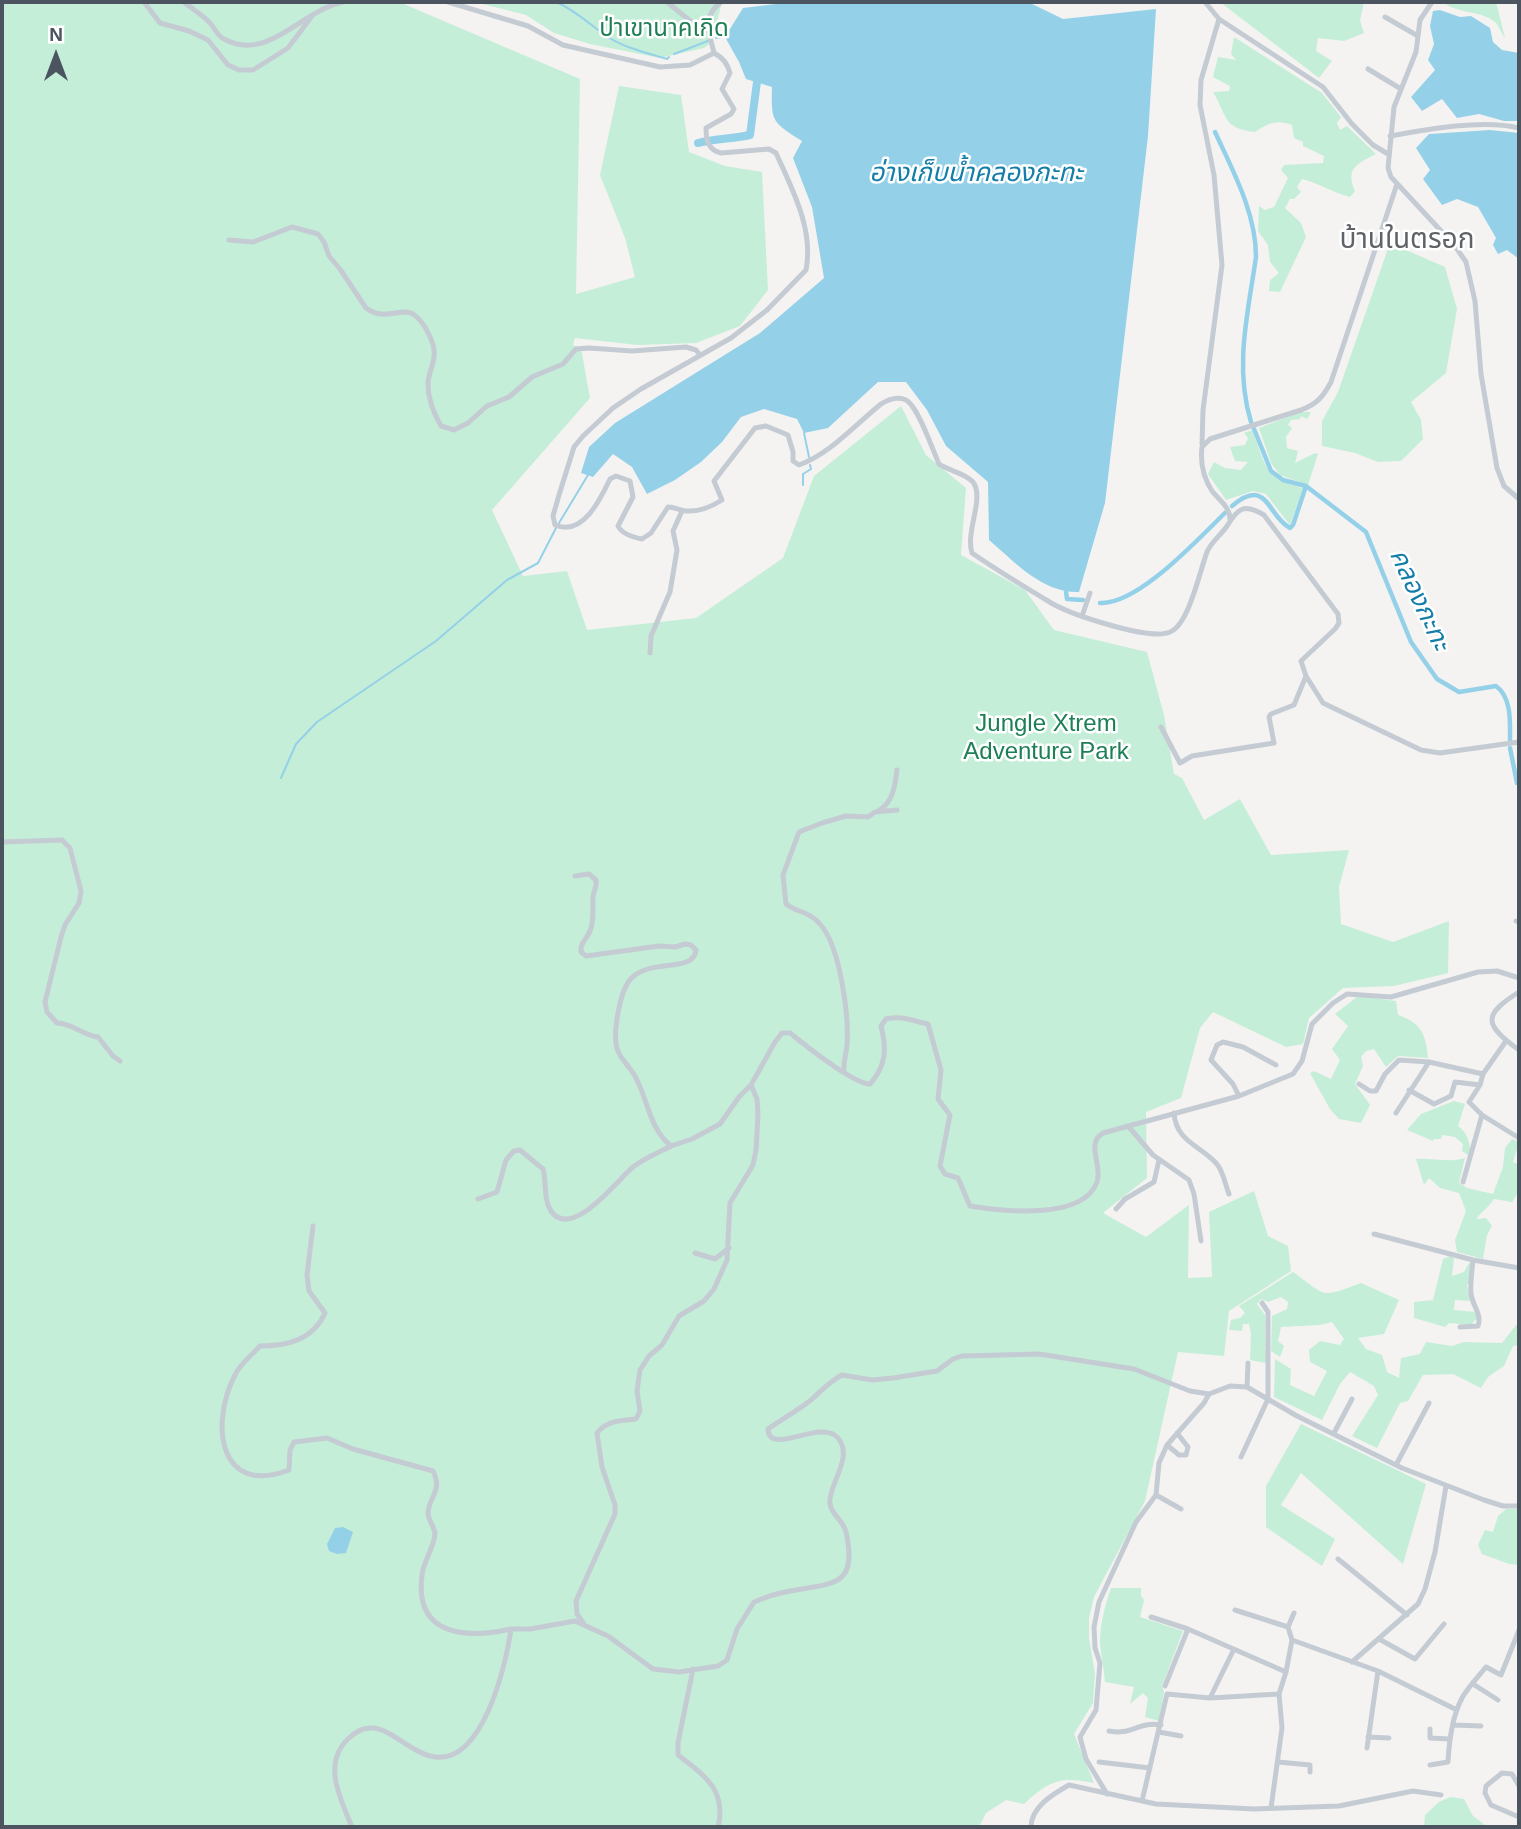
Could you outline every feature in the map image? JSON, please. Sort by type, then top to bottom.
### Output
[{"type":"street","points":[[144,2],[159,23],[189,31],[208,40],[228,65],[239,70],[253,70],[288,48],[312,16]]},
{"type":"street","points":[[184,2],[210,23],[221,38],[243,47],[261,45],[312,14],[344,2]]},
{"type":"street","points":[[448,2],[528,26],[563,45],[660,67],[690,65],[714,53]]},
{"type":"street","points":[[667,2],[694,24],[709,29]]},
{"type":"street","points":[[676,10],[682,2]]},
{"type":"street","points":[[721,2],[711,10],[709,29],[714,53],[723,58],[728,66],[730,73],[722,89],[734,109],[731,114],[706,128],[709,145],[713,151],[721,153],[769,149],[776,153],[802,214],[806,271],[767,310],[732,338],[623,401],[583,436],[574,447],[553,523],[560,528],[574,525],[588,516],[596,508],[610,479],[616,476],[626,479],[632,485],[633,497],[618,526],[621,531],[642,539],[668,507],[682,511],[711,507],[722,500],[714,481],[755,428],[766,426],[788,435],[793,461],[799,465],[818,456],[890,398],[907,400],[916,413],[939,464],[974,483],[976,497],[968,543],[972,553],[1054,604],[1082,616],[1132,631],[1170,633],[1182,622],[1208,550],[1230,519],[1242,508],[1251,507],[1264,514],[1338,614],[1339,623],[1335,629],[1301,661],[1306,676],[1322,703],[1421,750],[1440,753],[1519,742]]},
{"type":"street","points":[[1205,2],[1219,19],[1323,87],[1352,124],[1373,145],[1388,154]]},
{"type":"street","points":[[1422,2],[1426,9]]},
{"type":"street","points":[[1432,2],[1420,20],[1416,52],[1394,107],[1388,154],[1391,177],[1455,246],[1466,262],[1475,301],[1481,374],[1497,468],[1504,486],[1519,499]]},
{"type":"street","points":[[1385,17],[1418,36]]},
{"type":"street","points":[[1219,19],[1201,80],[1200,105],[1214,175],[1222,265],[1203,410],[1202,447],[1204,477],[1229,511],[1230,519]]},
{"type":"street","points":[[1368,69],[1401,89]]},
{"type":"street","points":[[1390,136],[1433,128],[1501,123],[1519,128]]},
{"type":"street","points":[[1202,447],[1210,439],[1301,410],[1324,397],[1336,369],[1397,184]]},
{"type":"street","points":[[229,240],[253,242],[292,227],[318,234],[329,256],[366,308],[378,314],[408,312],[416,316],[430,337],[434,351],[428,383],[430,400],[441,426],[454,430],[468,423],[486,406],[509,397],[532,377],[563,365],[576,349],[632,351],[686,347],[696,350],[700,355]]},
{"type":"street","points":[[650,653],[651,636],[670,592],[677,550],[673,531],[682,511]]},
{"type":"street","points":[[1082,616],[1090,593]]},
{"type":"street","points":[[1161,727],[1180,762],[1192,756],[1274,743],[1269,717],[1294,705],[1306,676]]},
{"type":"street","points":[[844,1072],[843,1058],[847,1046],[844,993],[834,949],[828,933],[819,923],[806,912],[786,904],[783,875],[799,832],[846,816],[869,817],[886,806],[891,797],[897,770]]},
{"type":"street","points":[[875,812],[897,810]]},
{"type":"street","points":[[2,842],[62,840],[70,848],[81,891],[79,903],[61,937],[45,1003],[47,1012],[57,1023],[69,1024],[98,1037],[120,1061]]},
{"type":"street","points":[[575,876],[589,874],[596,880],[597,888],[593,896],[594,919],[590,933],[581,946],[581,951],[586,956],[685,944],[696,950],[691,961],[652,966],[634,974],[625,986],[616,1028],[616,1045],[620,1057],[637,1078],[647,1110],[664,1140],[671,1146]]},
{"type":"street","points":[[478,1199],[497,1192],[506,1160],[514,1151],[520,1150],[543,1169],[547,1203],[551,1211],[556,1216],[570,1218],[590,1209],[630,1169],[643,1160],[720,1124],[751,1085],[782,1033],[790,1034],[844,1072],[864,1084],[870,1084],[878,1074],[886,1054],[881,1026],[886,1019],[895,1016],[928,1024],[941,1070],[938,1099],[950,1115],[940,1166],[946,1174],[958,1178],[970,1206],[1045,1212],[1083,1198],[1096,1184],[1099,1170],[1094,1142],[1096,1137],[1239,1096],[1293,1074],[1302,1061],[1312,1024],[1333,1003],[1347,994],[1391,997],[1478,972],[1497,971],[1519,978]]},
{"type":"street","points":[[1519,992],[1496,1007],[1492,1018],[1496,1030],[1519,1050]]},
{"type":"street","points":[[1506,1041],[1483,1074],[1480,1085],[1469,1102],[1482,1115],[1519,1138]]},
{"type":"street","points":[[1239,1096],[1233,1084],[1212,1060],[1217,1045],[1223,1042],[1242,1047],[1276,1065]]},
{"type":"street","points":[[1359,1084],[1374,1092],[1385,1074],[1399,1060],[1463,1067],[1483,1074]]},
{"type":"street","points":[[1396,1113],[1429,1062]]},
{"type":"street","points":[[1409,1090],[1434,1104],[1451,1097],[1455,1082],[1480,1085]]},
{"type":"street","points":[[584,1624],[577,1614],[576,1601],[615,1514],[615,1505],[602,1467],[597,1433],[602,1426],[614,1421],[636,1419],[640,1411],[637,1391],[640,1370],[649,1356],[662,1345],[678,1316],[704,1301],[714,1289],[727,1260],[730,1203],[747,1177],[757,1150],[757,1099],[751,1085]]},
{"type":"street","points":[[1174,1113],[1175,1125],[1185,1138],[1218,1164],[1229,1194]]},
{"type":"street","points":[[1464,1182],[1482,1115]]},
{"type":"street","points":[[1128,1126],[1159,1160],[1189,1180],[1194,1194],[1201,1241]]},
{"type":"street","points":[[1116,1209],[1125,1199],[1154,1182],[1159,1160]]},
{"type":"street","points":[[313,1226],[307,1275],[309,1291],[325,1313],[313,1332],[277,1346],[260,1346],[236,1373],[224,1404],[220,1426],[225,1448],[235,1467],[249,1474],[274,1476],[289,1470],[290,1450],[294,1442],[327,1438],[352,1449],[433,1471],[438,1480],[428,1513],[435,1535],[422,1573],[421,1591],[425,1608],[434,1624],[450,1631],[485,1635],[575,1621],[608,1636],[653,1669],[679,1672],[718,1666],[727,1660],[737,1629],[754,1602],[787,1591],[836,1582],[848,1567],[845,1528],[830,1505],[830,1497],[844,1455],[838,1438],[830,1433],[815,1431],[779,1440],[771,1439],[768,1429],[791,1415],[822,1388],[842,1375],[872,1380],[893,1378],[937,1371],[962,1356],[1038,1354],[1133,1369],[1191,1391],[1209,1394],[1230,1386],[1247,1387],[1396,1465],[1503,1506],[1519,1506]]},
{"type":"street","points":[[1374,1234],[1473,1260],[1519,1268]]},
{"type":"street","points":[[695,1254],[715,1258],[729,1248]]},
{"type":"street","points":[[1460,1327],[1478,1326],[1480,1322],[1471,1295],[1473,1260]]},
{"type":"street","points":[[1241,1457],[1268,1399],[1268,1312],[1262,1303]]},
{"type":"street","points":[[1247,1387],[1248,1363]]},
{"type":"street","points":[[1107,1794],[1086,1759],[1080,1737],[1096,1710],[1100,1663],[1095,1647],[1094,1627],[1099,1602],[1136,1522],[1156,1495],[1159,1463],[1167,1445],[1205,1403],[1209,1394]]},
{"type":"street","points":[[1334,1433],[1352,1399]]},
{"type":"street","points":[[1396,1465],[1429,1403]]},
{"type":"street","points":[[1167,1445],[1180,1455],[1186,1455],[1188,1447],[1177,1433]]},
{"type":"street","points":[[1351,1662],[1418,1604],[1435,1552],[1446,1486]]},
{"type":"street","points":[[1156,1495],[1181,1509]]},
{"type":"street","points":[[1338,1559],[1407,1615]]},
{"type":"street","points":[[1235,1610],[1288,1627]]},
{"type":"street","points":[[1271,1808],[1282,1728],[1279,1694],[1292,1640],[1288,1627],[1294,1613]]},
{"type":"street","points":[[1151,1617],[1188,1629],[1286,1672]]},
{"type":"street","points":[[1379,1639],[1415,1659],[1444,1624]]},
{"type":"street","points":[[352,1827],[341,1802],[335,1777],[335,1764],[345,1741],[357,1731],[369,1727],[379,1729],[415,1751],[432,1757],[445,1757],[461,1749],[474,1737],[486,1716],[499,1683],[511,1629]]},
{"type":"street","points":[[1165,1686],[1188,1629]]},
{"type":"street","points":[[1430,1765],[1448,1762],[1449,1739],[1453,1735],[1462,1697],[1486,1667],[1501,1675],[1519,1630]]},
{"type":"street","points":[[1292,1640],[1378,1671],[1458,1710]]},
{"type":"street","points":[[1210,1698],[1234,1649]]},
{"type":"street","points":[[693,1669],[678,1755],[713,1785],[720,1802],[718,1827]]},
{"type":"street","points":[[1367,1748],[1378,1671]]},
{"type":"street","points":[[1473,1684],[1498,1700]]},
{"type":"street","points":[[1142,1801],[1167,1694],[1210,1698],[1279,1694]]},
{"type":"street","points":[[1109,1731],[1129,1731],[1147,1723],[1181,1736]]},
{"type":"street","points":[[1454,1725],[1481,1726]]},
{"type":"street","points":[[1430,1728],[1430,1738],[1449,1739]]},
{"type":"street","points":[[1368,1737],[1389,1738]]},
{"type":"street","points":[[1099,1762],[1150,1768]]},
{"type":"street","points":[[1278,1762],[1310,1765],[1310,1772]]},
{"type":"street","points":[[1519,1786],[1511,1774],[1502,1773],[1486,1786],[1485,1793],[1490,1805],[1519,1817]]},
{"type":"street","points":[[1031,1827],[1033,1816],[1050,1796],[1069,1784],[1142,1801],[1254,1809],[1339,1806],[1413,1791],[1441,1795]]},
{"type":"green space","name":"Jungle Xtrem Adventure Park","points":[[2,2],[399,2],[580,79],[576,294],[635,277],[625,238],[600,175],[619,86],[681,95],[689,152],[725,166],[762,172],[768,290],[740,326],[696,343],[637,345],[575,338],[573,345],[581,348],[590,398],[492,510],[523,576],[567,571],[587,630],[696,618],[783,558],[814,476],[901,406],[926,455],[966,488],[961,555],[1025,590],[1054,630],[1147,652],[1164,715],[1174,774],[1182,778],[1204,820],[1240,799],[1271,855],[1349,850],[1339,887],[1341,924],[1393,942],[1449,921],[1448,973],[1394,986],[1343,988],[1309,1018],[1303,1044],[1286,1047],[1213,1012],[1200,1028],[1181,1098],[1146,1112],[1147,1178],[1103,1213],[1146,1237],[1189,1205],[1188,1278],[1212,1277],[1209,1212],[1254,1191],[1268,1236],[1288,1246],[1291,1271],[1229,1311],[1224,1356],[1178,1352],[1145,1501],[1094,1597],[1089,1618],[1089,1638],[1095,1674],[1093,1703],[1074,1734],[1094,1783],[1072,1780],[1056,1782],[1024,1804],[1006,1800],[986,1813],[979,1827],[2,1827]]},
{"type":"green space","name":"ป่าเขานาคเกิด","points":[[475,2],[722,2],[712,42],[704,48],[660,58],[590,44],[554,33],[526,15]]},
{"type":"green space","points":[[1220,2],[1364,2],[1360,21],[1364,33],[1344,41],[1318,38],[1316,51],[1332,61],[1319,78]]},
{"type":"green space","points":[[1443,2],[1496,2],[1505,38],[1496,23],[1490,19],[1456,9]]},
{"type":"green space","points":[[1234,37],[1322,93],[1341,117],[1337,123],[1340,130],[1347,126],[1376,154],[1363,161],[1352,172],[1355,191],[1350,197],[1302,179],[1297,187],[1301,192],[1294,199],[1290,199],[1285,208],[1301,223],[1306,237],[1280,292],[1269,291],[1270,280],[1279,273],[1270,262],[1268,245],[1258,231],[1259,206],[1265,210],[1274,207],[1288,178],[1281,170],[1284,165],[1323,163],[1324,156],[1303,146],[1303,142],[1294,138],[1292,125],[1272,123],[1255,132],[1237,128],[1227,120],[1213,92],[1229,91],[1230,86],[1213,77],[1218,57],[1236,60],[1231,54]]},
{"type":"green space","points":[[1390,243],[1445,267],[1457,309],[1446,373],[1411,402],[1421,420],[1423,439],[1401,461],[1378,462],[1355,453],[1322,446],[1322,421],[1338,392]]},
{"type":"green space","points":[[1300,412],[1311,412],[1307,419],[1301,416],[1300,419],[1291,420],[1288,425],[1292,428],[1286,437],[1287,448],[1298,451],[1295,463],[1318,454],[1308,485],[1280,475],[1271,463],[1259,428]]},
{"type":"green space","points":[[1252,430],[1264,461],[1273,474],[1303,488],[1290,525],[1266,494],[1253,491],[1226,500],[1208,474],[1214,462],[1225,468],[1241,470],[1248,462],[1235,461],[1230,447],[1245,445],[1248,438],[1244,433]]},
{"type":"green space","points":[[1358,996],[1396,1001],[1398,1015],[1413,1022],[1421,1031],[1428,1058],[1398,1056],[1386,1067],[1374,1049],[1366,1051],[1361,1057],[1363,1066],[1355,1084],[1370,1105],[1361,1123],[1339,1119],[1330,1109],[1310,1073],[1314,1071],[1331,1079],[1340,1060],[1332,1049],[1348,1026],[1335,1014]]},
{"type":"green space","points":[[1454,1101],[1465,1104],[1458,1126],[1468,1139],[1469,1156],[1462,1151],[1463,1144],[1455,1137],[1442,1135],[1441,1139],[1433,1141],[1407,1130],[1421,1114]]},
{"type":"green space","points":[[1512,1139],[1519,1142],[1513,1162],[1519,1165],[1519,1194],[1512,1202],[1494,1199],[1476,1219],[1486,1218],[1492,1226],[1487,1235],[1483,1259],[1457,1252],[1455,1240],[1466,1211],[1459,1193],[1440,1188],[1429,1178],[1424,1185],[1416,1159],[1465,1158],[1459,1183],[1467,1188],[1493,1194],[1503,1167],[1505,1148]]},
{"type":"green space","points":[[1450,1256],[1454,1258],[1452,1276],[1464,1272],[1469,1263],[1471,1264],[1470,1283],[1467,1285],[1470,1301],[1455,1300],[1454,1310],[1475,1312],[1479,1320],[1475,1320],[1471,1325],[1449,1323],[1445,1327],[1414,1318],[1414,1302],[1433,1300],[1443,1259]]},
{"type":"green space","points":[[1293,1272],[1324,1292],[1330,1293],[1361,1283],[1399,1300],[1384,1334],[1358,1338],[1366,1349],[1382,1355],[1387,1372],[1399,1378],[1401,1358],[1420,1354],[1426,1342],[1452,1346],[1464,1342],[1502,1343],[1516,1325],[1519,1326],[1519,1345],[1513,1346],[1504,1366],[1488,1377],[1481,1388],[1453,1374],[1423,1375],[1408,1401],[1400,1403],[1377,1448],[1352,1436],[1378,1395],[1374,1386],[1350,1372],[1340,1384],[1322,1420],[1274,1397],[1275,1359],[1291,1369],[1290,1385],[1314,1396],[1327,1371],[1310,1362],[1309,1350],[1320,1341],[1340,1345],[1344,1339],[1332,1322],[1281,1327],[1278,1341],[1284,1346],[1280,1357],[1271,1351],[1272,1316],[1287,1309],[1288,1302],[1281,1297],[1268,1302],[1261,1299],[1257,1304],[1265,1315],[1266,1363],[1250,1360],[1249,1324],[1243,1324],[1242,1331],[1229,1330],[1231,1320],[1240,1318],[1245,1313],[1239,1306]]},
{"type":"green space","points":[[1301,1424],[1426,1484],[1403,1564],[1301,1473],[1281,1505],[1335,1539],[1322,1566],[1266,1527],[1266,1486]]},
{"type":"green space","points":[[1506,1509],[1519,1509],[1519,1565],[1482,1554],[1478,1545],[1485,1530],[1493,1532],[1498,1516]]},
{"type":"green space","points":[[1111,1588],[1141,1588],[1144,1600],[1140,1617],[1183,1631],[1162,1686],[1164,1692],[1159,1721],[1145,1717],[1148,1698],[1143,1693],[1130,1704],[1134,1687],[1105,1682],[1100,1636]]},
{"type":"green space","points":[[1450,1797],[1464,1799],[1473,1816],[1488,1827],[1424,1827],[1425,1815],[1439,1802]]},
{"type":"water","name":"อ่างเก็บน้ำคลองกะทะ","points":[[792,2],[1028,2],[1063,19],[1156,9],[1148,136],[1105,503],[1079,592],[1066,591],[1041,582],[989,540],[988,482],[946,446],[927,410],[906,382],[878,382],[828,428],[804,433],[797,419],[764,409],[741,417],[722,442],[701,462],[675,480],[647,494],[632,467],[613,454],[593,477],[581,473],[589,447],[615,423],[760,333],[824,278],[812,207],[793,158],[802,141],[775,120],[772,87],[746,79],[725,37],[743,8]]},
{"type":"water","points":[[1440,10],[1460,17],[1471,16],[1490,28],[1493,42],[1502,50],[1519,53],[1519,121],[1504,121],[1479,114],[1457,118],[1442,99],[1422,111],[1411,97],[1435,70],[1428,60],[1434,44],[1430,26],[1433,11]]},
{"type":"water","points":[[1490,130],[1519,133],[1519,259],[1507,250],[1498,254],[1493,245],[1496,238],[1478,207],[1457,199],[1442,205],[1423,179],[1430,170],[1416,148],[1429,134]]},
{"type":"water","points":[[343,1527],[353,1532],[346,1553],[329,1551],[327,1544],[335,1528]]},
{"type":"waterway","points":[[556,2],[615,41],[667,59],[669,57]]},
{"type":"waterway","points":[[716,38],[725,37]]},
{"type":"waterway","points":[[674,54],[708,41]]},
{"type":"waterway","points":[[698,143],[750,135],[757,82]]},
{"type":"waterway","points":[[1215,132],[1248,208],[1255,241],[1256,257],[1246,319],[1243,360],[1243,381],[1251,422]]},
{"type":"waterway","name":"คลองกะทะ","points":[[1254,429],[1271,471],[1283,480],[1306,486],[1366,532],[1411,642],[1437,679],[1459,692],[1496,686],[1501,691],[1509,711],[1510,740]]},
{"type":"waterway","points":[[804,433],[809,457]]},
{"type":"waterway","points":[[803,485],[803,474],[811,469],[810,465]]},
{"type":"waterway","points":[[559,523],[588,475]]},
{"type":"waterway","name":"คลองกะทะ","points":[[1232,506],[1253,495],[1260,497],[1290,528],[1306,486]]},
{"type":"waterway","points":[[1100,603],[1115,601],[1149,582],[1225,513]]},
{"type":"waterway","points":[[281,778],[296,744],[317,722],[436,641],[507,580],[538,563],[556,528]]},
{"type":"waterway","points":[[1066,592],[1067,599],[1083,600]]},
{"type":"waterway","name":"คลองกะทะ","points":[[1510,748],[1517,783]]},
{"type":"district","name":"บ้านในตรอก","points":[[1407,240]]}]
